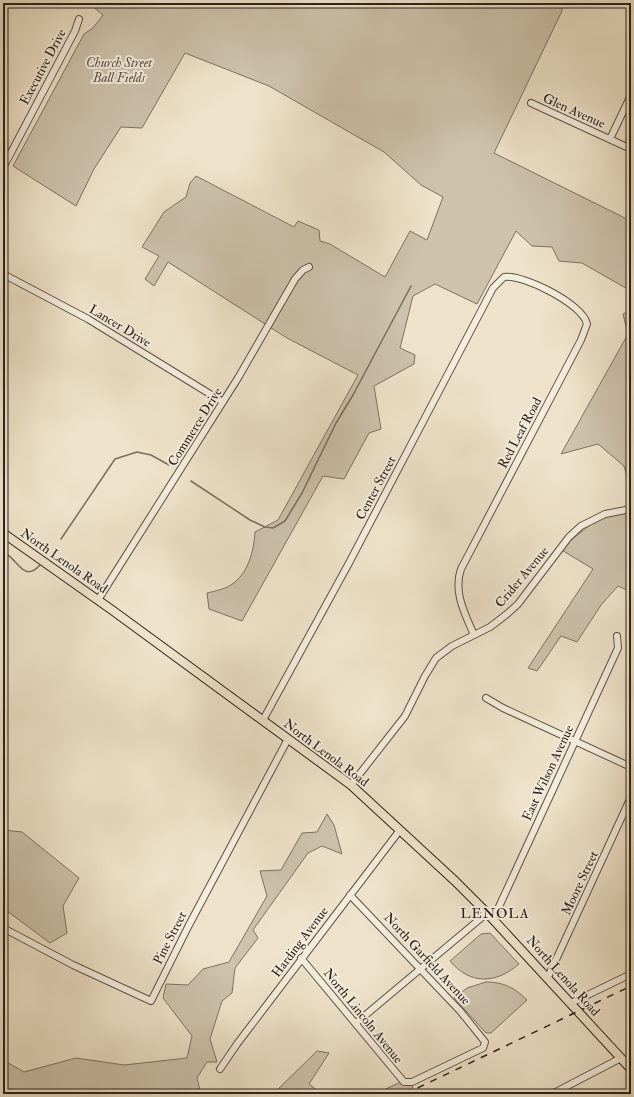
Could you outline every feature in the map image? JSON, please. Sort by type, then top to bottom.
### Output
[{"type":"main road","name":"North Lenola Road","points":[[3,533],[98,600],[351,785],[490,916],[548,977],[631,1069]]},
{"type":"street","name":"Executive Drive","points":[[3,168],[75,31],[79,19]]},
{"type":"street","points":[[610,139],[631,95]]},
{"type":"street","name":"Glen Avenue","points":[[531,103],[631,149]]},
{"type":"street","name":"Commerce Drive","points":[[98,600],[258,346],[295,279],[303,270],[310,266]]},
{"type":"street","name":"Lancer Drive","points":[[3,274],[101,326],[223,402]]},
{"type":"street","name":"Red Leaf Road","points":[[474,635],[458,592],[461,569],[586,329],[586,320],[573,306],[558,296],[514,276]]},
{"type":"street","name":"Center Street","points":[[263,720],[375,514],[486,301],[500,280],[504,277],[514,276]]},
{"type":"street","name":"Crider Avenue","points":[[351,785],[405,716],[432,663],[446,649],[496,623],[512,609],[575,531],[597,517],[631,509]]},
{"type":"street","name":"East Wilson Avenue","points":[[490,916],[497,911],[521,861],[618,648],[617,636]]},
{"type":"street","points":[[486,698],[503,708],[576,740],[631,767]]},
{"type":"street","name":"Pine Street","points":[[3,928],[151,1001],[189,925],[288,739]]},
{"type":"street","name":"Moore Street","points":[[548,977],[631,798]]},
{"type":"street","name":"Harding Avenue","points":[[220,1069],[228,1056],[301,958],[400,830]]},
{"type":"street","name":"North Garfield Avenue","points":[[350,894],[461,1012],[485,1042],[483,1048],[480,1050],[412,1082]]},
{"type":"street","points":[[356,1023],[420,969],[490,916]]},
{"type":"street","name":"North Lincoln Avenue","points":[[301,958],[400,1078],[404,1082],[412,1082]]},
{"type":"street","points":[[571,1002],[631,974]]},
{"type":"street","points":[[552,1094],[622,1058]]},
{"type":"green space","name":"Church Street Ball Fields","points":[[85,3],[564,3],[561,13],[494,153],[631,221],[631,291],[582,263],[559,261],[552,247],[532,246],[516,231],[477,304],[435,284],[413,296],[400,348],[415,355],[414,364],[374,386],[381,429],[369,433],[344,479],[323,476],[242,621],[209,609],[207,593],[229,586],[242,575],[249,562],[255,532],[278,520],[358,375],[287,338],[168,262],[154,286],[145,279],[159,256],[142,247],[164,212],[186,197],[190,183],[196,176],[294,227],[298,221],[319,230],[320,241],[330,244],[385,277],[410,231],[427,240],[443,197],[421,185],[384,152],[269,86],[185,53],[142,128],[121,127],[94,169],[76,206],[13,166],[84,34],[93,28],[103,15],[92,6]]},
{"type":"green space","points":[[631,310],[631,395],[628,402],[631,403],[631,490],[624,466],[598,444],[561,454],[628,334],[623,314]]},
{"type":"green space","points":[[631,511],[631,592],[618,586],[601,605],[577,642],[561,636],[537,671],[528,668],[593,569],[560,549],[601,516]]},
{"type":"green space","points":[[327,814],[334,825],[342,854],[322,846],[308,853],[253,930],[258,938],[235,968],[232,993],[222,1001],[210,1039],[217,1062],[207,1062],[197,1078],[201,1094],[3,1094],[3,1060],[24,1072],[76,1058],[124,1065],[187,1058],[192,1036],[163,998],[166,984],[188,985],[203,969],[229,962],[267,896],[260,871],[281,870],[302,833],[317,832]]},
{"type":"green space","points":[[3,830],[22,832],[79,878],[63,906],[67,933],[50,943],[3,908]]},
{"type":"green space","points":[[490,933],[519,964],[510,971],[492,978],[475,978],[458,969],[450,961],[481,934]]},
{"type":"green space","points":[[486,982],[509,986],[527,1000],[491,1033],[486,1033],[454,998],[467,988]]},
{"type":"green space","points":[[317,1051],[329,1053],[309,1084],[322,1094],[273,1094]]},
{"type":"green space","points":[[407,1079],[413,1087],[404,1094],[375,1094]]},
{"type":"waterway","points":[[191,481],[250,520],[265,527],[273,528],[285,521],[302,493],[336,423],[353,395],[411,286]]},
{"type":"waterway","points":[[61,539],[115,459],[137,452],[151,455],[169,465]]},
{"type":"waterway","points":[[3,552],[25,571],[29,572],[40,565]]},
{"type":"waterway","points":[[3,1092],[9,1094]]},
{"type":"railway","points":[[405,1094],[631,986]]},
{"type":"district","name":"LENOLA","points":[[495,913]]}]
